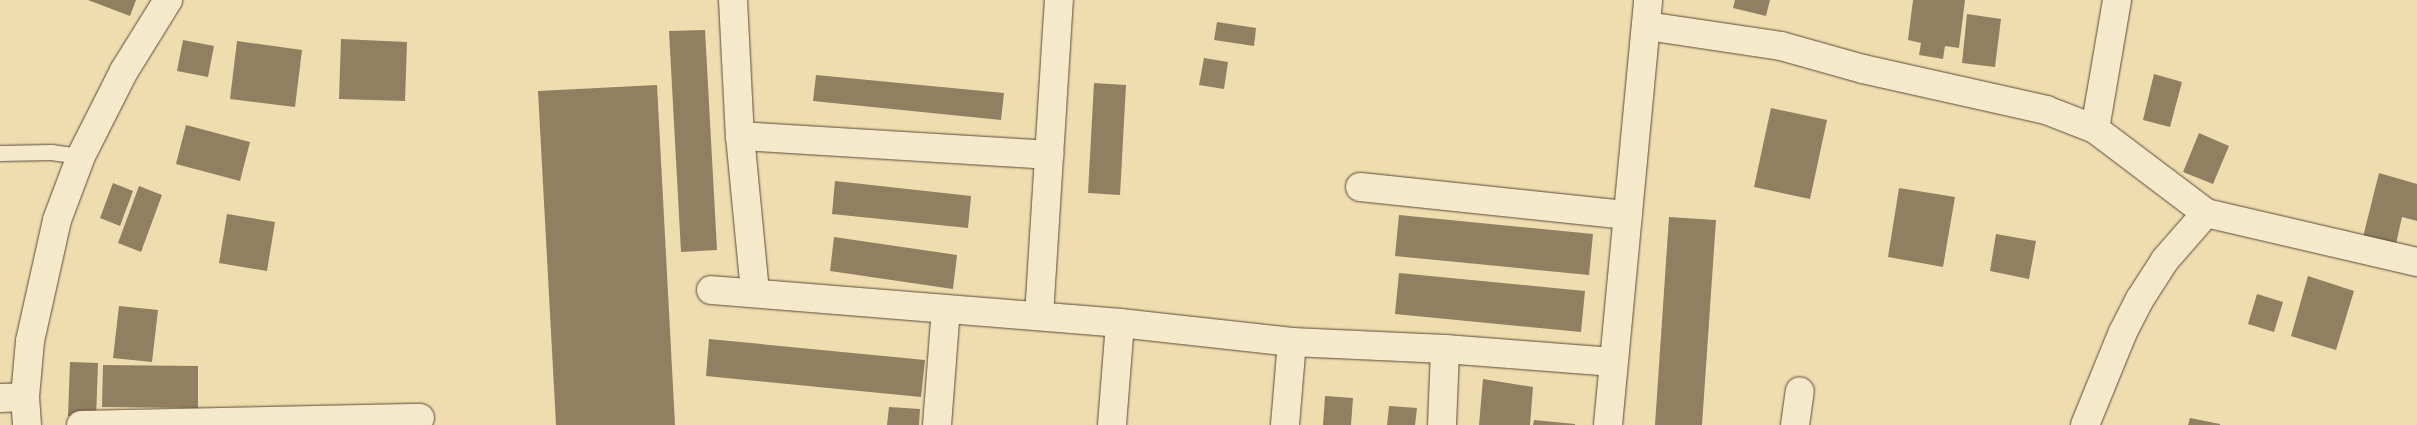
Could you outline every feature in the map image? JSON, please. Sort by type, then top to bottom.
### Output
[{"type":"street","points":[[27,425],[13,398],[30,341],[56,220],[81,156],[124,71],[168,0]]},
{"type":"street","points":[[733,0],[740,136],[755,293]]},
{"type":"street","points":[[1039,316],[1059,0]]},
{"type":"street","points":[[2095,129],[2117,0]]},
{"type":"street","points":[[1608,425],[1648,13],[1781,46],[1863,69],[2046,110],[2095,129],[2206,213],[2417,262]]},
{"type":"street","points":[[740,136],[1049,155]]},
{"type":"street","points":[[1360,187],[1628,215]]},
{"type":"street","points":[[2085,425],[2122,332],[2140,298],[2165,260],[2206,213]]},
{"type":"street","points":[[711,290],[1120,323],[1292,342],[1445,349],[1613,362]]},
{"type":"street","points":[[937,425],[946,309]]},
{"type":"street","points":[[1112,425],[1120,323]]},
{"type":"street","points":[[1285,425],[1292,342]]},
{"type":"street","points":[[1442,425],[1445,349]]},
{"type":"street","points":[[1795,425],[1800,391]]},
{"type":"street","points":[[81,425],[420,418]]},
{"type":"lane","points":[[0,153],[50,152],[81,156]]},
{"type":"building","points":[[88,0],[136,0],[130,16]]},
{"type":"building","points":[[1735,0],[1770,0],[1766,16],[1733,8]]},
{"type":"building","points":[[1913,0],[1965,0],[1959,48],[1945,46],[1943,59],[1919,55],[1921,43],[1908,40]]},
{"type":"building","points":[[1967,14],[2001,19],[1995,67],[1962,63]]},
{"type":"building","points":[[1217,22],[1256,28],[1254,46],[1214,40]]},
{"type":"building","points":[[705,30],[717,250],[681,252],[669,31]]},
{"type":"building","points":[[341,39],[407,42],[405,101],[339,99]]},
{"type":"building","points":[[183,40],[214,46],[208,77],[177,71]]},
{"type":"building","points":[[237,41],[302,50],[295,107],[230,99]]},
{"type":"building","points":[[1204,58],[1228,62],[1224,89],[1199,85]]},
{"type":"building","points":[[2154,74],[2182,82],[2170,127],[2143,120]]},
{"type":"building","points":[[816,75],[1004,93],[1001,120],[813,101]]},
{"type":"building","points":[[1094,83],[1126,85],[1120,195],[1088,193]]},
{"type":"building","points":[[657,85],[675,425],[556,425],[538,91]]},
{"type":"building","points":[[1771,108],[1827,120],[1810,199],[1754,187]]},
{"type":"building","points":[[186,125],[250,142],[240,181],[176,164]]},
{"type":"building","points":[[2199,133],[2229,146],[2213,184],[2183,172]]},
{"type":"building","points":[[2379,173],[2417,184],[2417,221],[2402,217],[2394,253],[2361,245]]},
{"type":"building","points":[[835,181],[971,196],[968,228],[832,214]]},
{"type":"building","points":[[113,183],[133,191],[120,226],[100,218]]},
{"type":"building","points":[[139,186],[162,195],[141,252],[118,243]]},
{"type":"building","points":[[1899,188],[1955,197],[1943,267],[1888,257]]},
{"type":"building","points":[[227,214],[275,222],[267,271],[219,263]]},
{"type":"building","points":[[1399,215],[1593,234],[1589,275],[1395,256]]},
{"type":"building","points":[[1669,217],[1716,220],[1702,425],[1655,425]]},
{"type":"building","points":[[1996,234],[2036,241],[2029,279],[1990,271]]},
{"type":"building","points":[[834,237],[957,255],[953,289],[830,271]]},
{"type":"building","points":[[1399,273],[1585,291],[1581,332],[1395,314]]},
{"type":"building","points":[[2308,276],[2354,291],[2336,350],[2291,336]]},
{"type":"building","points":[[2257,294],[2283,302],[2274,332],[2248,324]]},
{"type":"building","points":[[119,306],[158,310],[152,362],[113,358]]},
{"type":"building","points":[[709,339],[925,360],[921,397],[706,376]]},
{"type":"building","points":[[70,362],[98,363],[96,418],[68,416]]},
{"type":"building","points":[[103,365],[198,366],[198,408],[102,407]]},
{"type":"building","points":[[1483,379],[1533,387],[1530,425],[1479,425]]},
{"type":"building","points":[[1325,396],[1353,398],[1351,425],[1323,425]]},
{"type":"building","points":[[1389,406],[1417,408],[1415,425],[1387,425]]},
{"type":"building","points":[[889,407],[920,409],[919,425],[887,425]]},
{"type":"building","points":[[2190,418],[2220,424],[2220,425],[2188,425]]},
{"type":"building","points":[[1534,420],[1575,424],[1575,425],[1533,425]]}]
